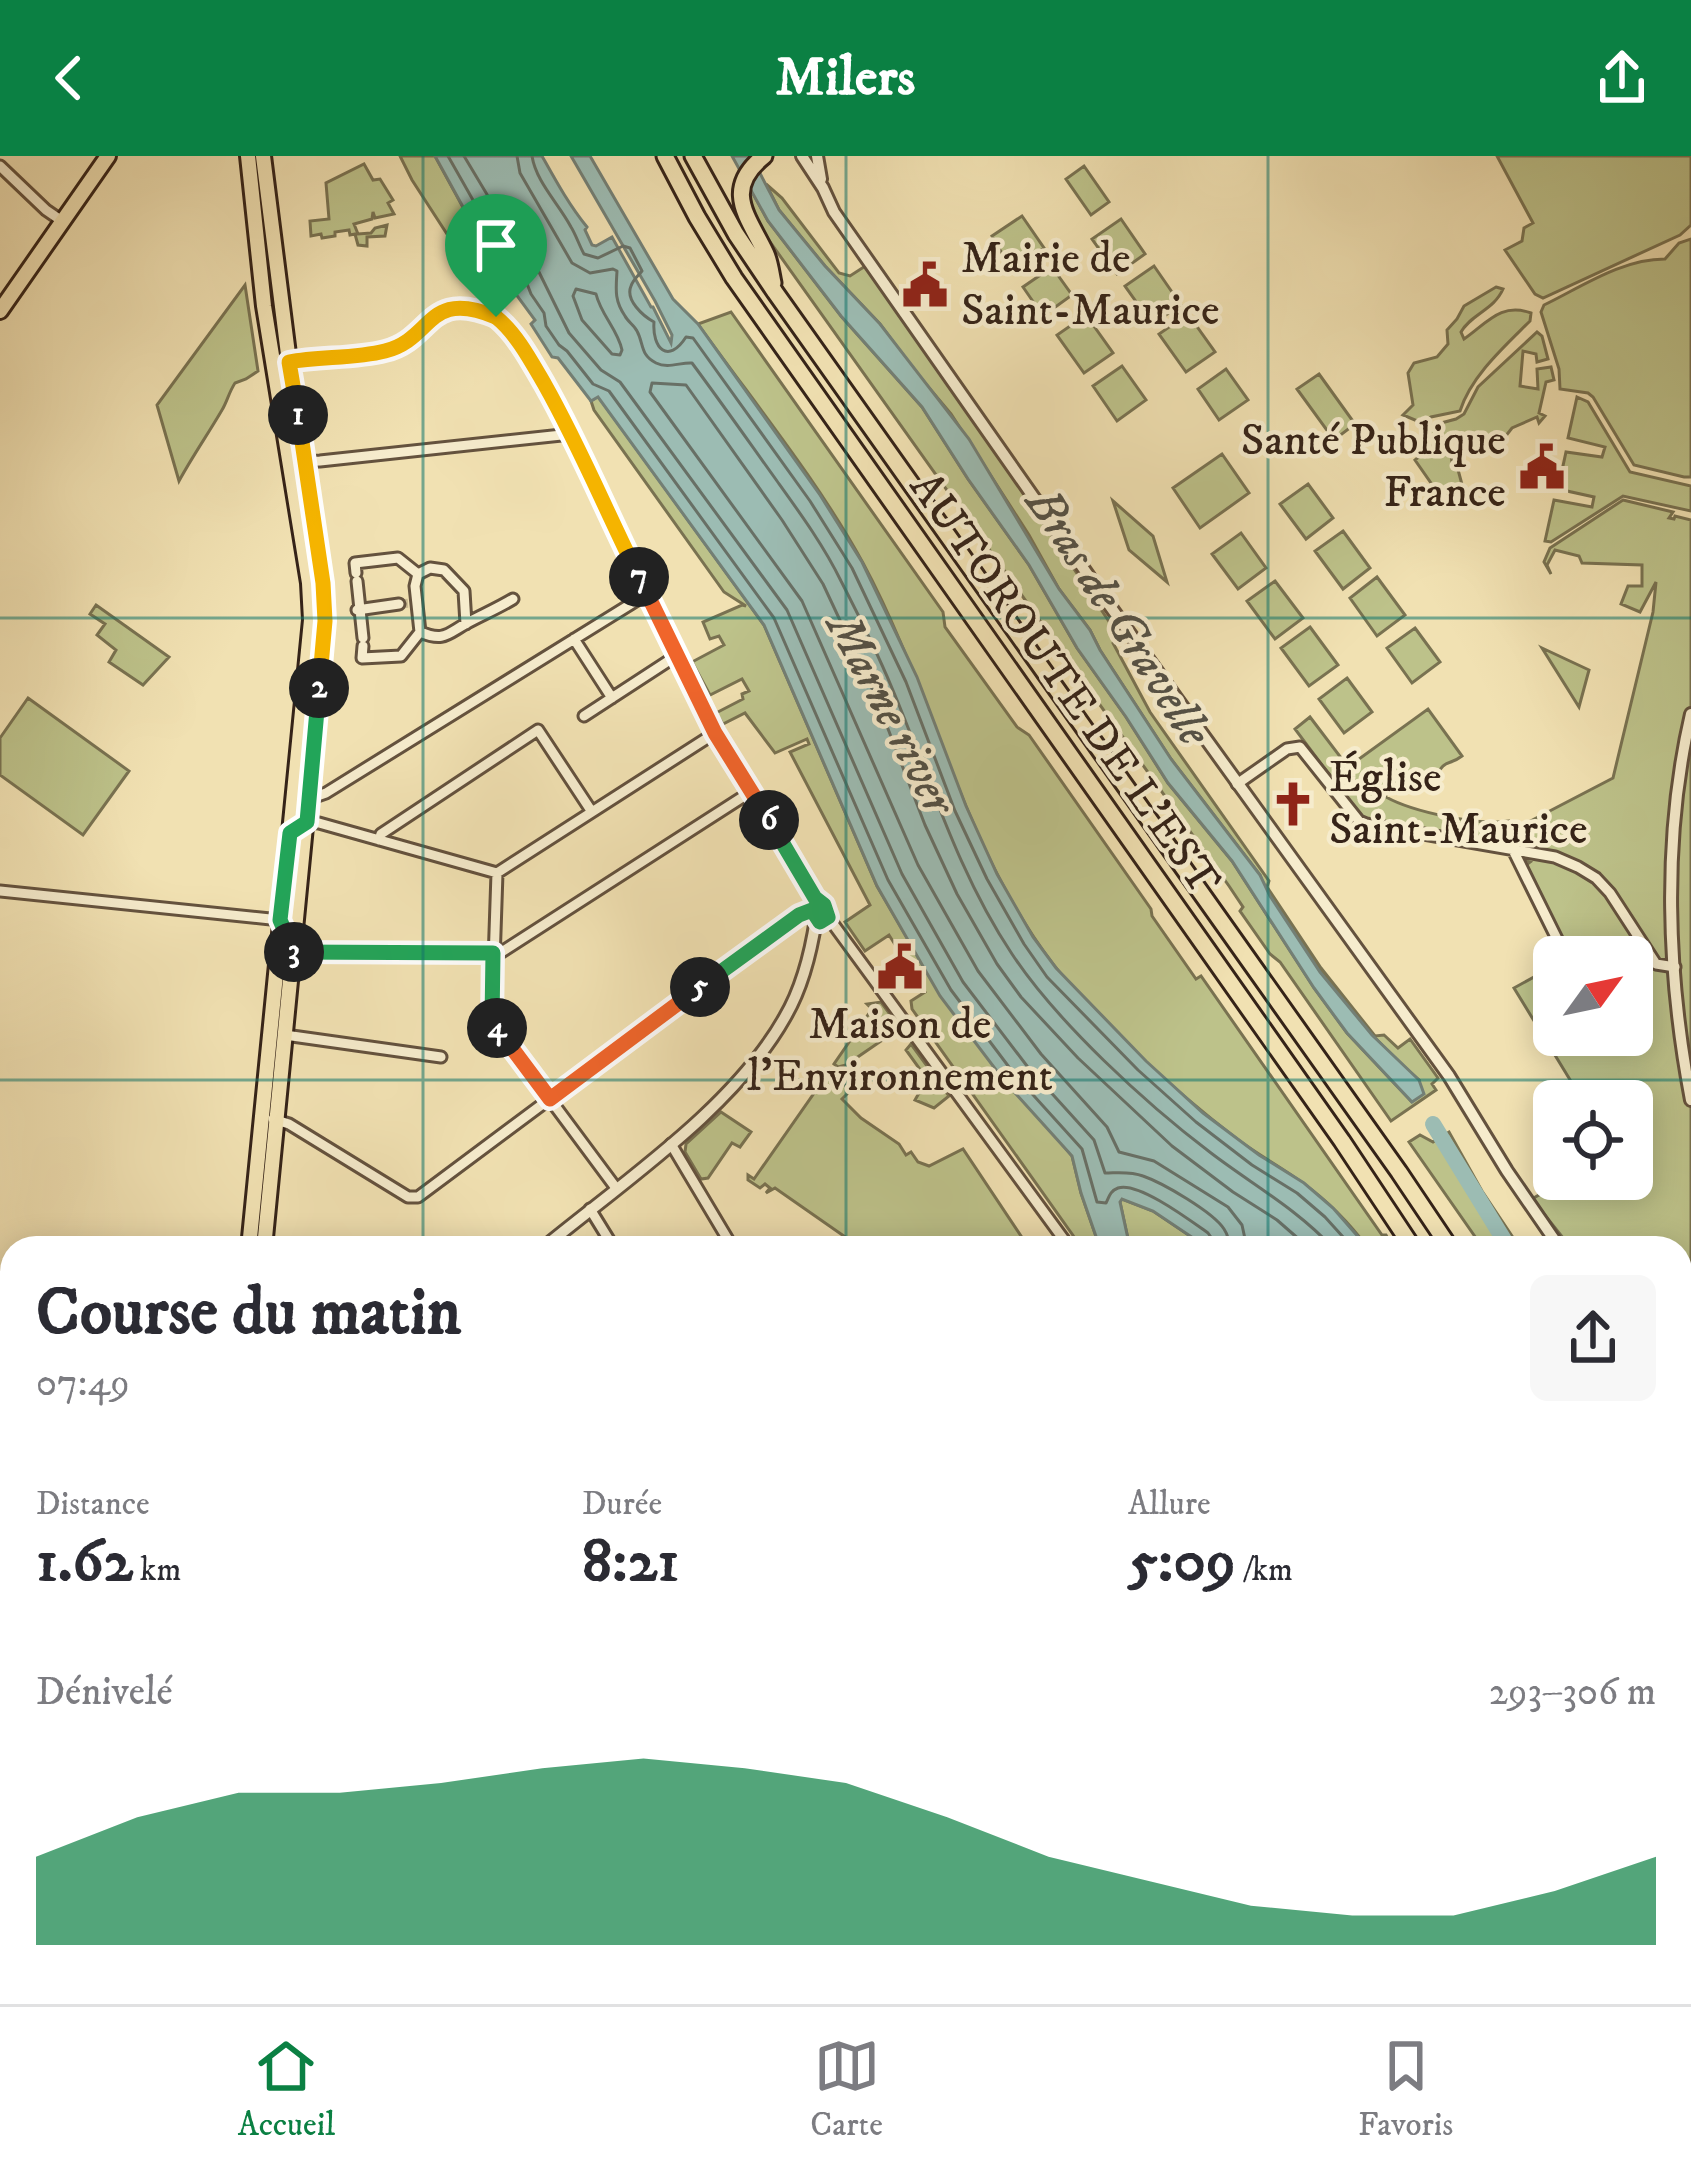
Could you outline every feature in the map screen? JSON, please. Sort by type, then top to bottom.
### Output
[{"type":"highway","name":"AUTOROUTE DE L’EST","points":[[665,156],[734,278],[1405,1236]]},
{"type":"highway","name":"AUTOROUTE DE L’EST","points":[[693,156],[775,292],[1442,1236]]},
{"type":"highway","points":[[764,156],[749,169],[740,194],[768,258],[775,292]]},
{"type":"main road","points":[[0,311],[108,156]]},
{"type":"main road","points":[[248,156],[298,462],[330,612],[302,798],[290,833],[280,920],[265,1236]]},
{"type":"main road","points":[[263,156],[281,363]]},
{"type":"main road","points":[[251,1236],[285,1035],[307,822],[302,798],[311,620],[298,462]]},
{"type":"main road","points":[[280,920],[294,953]]},
{"type":"street","points":[[802,156],[823,188]]},
{"type":"street","points":[[817,156],[830,206],[858,249],[1449,1076],[1551,1236]]},
{"type":"street","points":[[0,166],[62,221]]},
{"type":"street","points":[[281,363],[383,352],[404,343],[430,319],[451,308],[486,313],[505,324],[571,434],[715,733],[818,911],[1061,1236]]},
{"type":"street","points":[[298,462],[571,434]]},
{"type":"street","points":[[418,574],[398,558],[357,572],[362,647],[401,656],[420,632],[415,586],[418,574],[430,568],[444,570],[457,580],[464,591],[466,624]]},
{"type":"street","points":[[302,798],[326,793],[647,594]]},
{"type":"street","points":[[420,632],[433,638],[453,635],[513,599]]},
{"type":"street","points":[[358,610],[399,604]]},
{"type":"street","points":[[574,639],[612,698]]},
{"type":"street","points":[[584,716],[676,656]]},
{"type":"street","points":[[1691,714],[1674,810],[1672,880],[1675,967],[1691,1100]]},
{"type":"street","points":[[379,840],[381,834],[538,730],[592,812]]},
{"type":"street","points":[[290,833],[307,822],[497,873],[715,733]]},
{"type":"street","points":[[1238,784],[1287,748],[1300,747],[1359,821],[1555,857],[1596,878],[1656,964],[1675,967]]},
{"type":"street","points":[[294,953],[500,953],[752,791]]},
{"type":"street","points":[[1513,850],[1556,936]]},
{"type":"street","points":[[497,873],[492,1021],[616,1187]]},
{"type":"street","points":[[0,881],[18,891]]},
{"type":"street","points":[[0,891],[280,920]]},
{"type":"street","points":[[270,1118],[289,1124],[408,1197],[418,1197],[785,923],[818,911]]},
{"type":"street","points":[[557,1236],[719,1100],[768,1043],[797,994],[818,911]]},
{"type":"street","points":[[285,1035],[441,1057]]},
{"type":"street","points":[[670,1144],[726,1236]]},
{"type":"street","points":[[590,1209],[607,1236]]},
{"type":"green space","points":[[400,156],[435,156],[500,275],[480,285]]},
{"type":"green space","points":[[1497,156],[1691,156],[1691,225],[1680,235],[1543,298],[1535,294],[1505,250],[1522,241],[1524,228],[1533,223]]},
{"type":"green space","points":[[364,164],[393,200],[388,203],[394,214],[375,218],[373,212],[372,219],[354,224],[358,234],[387,225],[385,236],[367,237],[367,246],[358,245],[349,230],[335,232],[335,236],[311,236],[310,221],[329,219],[326,183]]},
{"type":"green space","points":[[1084,166],[1109,202],[1091,215],[1066,179]]},
{"type":"green space","points":[[766,184],[839,273],[850,276],[870,263],[1118,635],[1113,643],[1150,712],[1269,881],[1267,887],[1321,968],[1375,1036],[1384,1035],[1398,1048],[1410,1039],[1438,1078],[1432,1084],[1436,1090],[1391,1121],[763,232],[747,188],[841,316],[922,407],[1168,783],[1232,861],[1347,1033],[1411,1101],[1419,1080],[1367,1029],[1321,972],[1266,890],[1260,875],[1171,759],[951,414],[880,324],[779,210]]},
{"type":"green space","points":[[1022,216],[1044,248],[1012,271],[992,236]]},
{"type":"green space","points":[[1121,219],[1145,254],[1117,274],[1092,239]]},
{"type":"green space","points":[[1691,239],[1691,477],[1684,477],[1634,465],[1593,397],[1560,389],[1559,369],[1541,312],[1544,305],[1603,275],[1665,259],[1679,243]]},
{"type":"green space","points":[[1154,266],[1181,305],[1152,324],[1125,286]]},
{"type":"green space","points":[[1052,267],[1072,295],[1043,316],[1023,287]]},
{"type":"green space","points":[[245,285],[258,371],[235,383],[179,481],[157,405]]},
{"type":"green space","points":[[1496,287],[1503,289],[1465,326],[1464,339],[1503,312],[1531,313],[1530,321],[1480,374],[1460,411],[1422,423],[1403,415],[1413,405],[1408,373],[1414,363],[1437,357],[1448,344],[1447,330],[1464,306]]},
{"type":"green space","points":[[731,312],[943,612],[945,627],[1017,727],[1029,735],[1196,979],[1201,976],[1387,1236],[1358,1236],[1313,1191],[1189,1100],[1115,1033],[1053,964],[1022,918],[971,819],[863,563],[806,472],[698,324]]},
{"type":"green space","points":[[1188,314],[1215,352],[1186,372],[1159,334]]},
{"type":"green space","points":[[1086,315],[1113,353],[1084,373],[1057,335]]},
{"type":"green space","points":[[1537,332],[1548,359],[1537,362],[1536,354],[1523,351],[1520,386],[1538,389],[1537,369],[1551,367],[1554,380],[1546,382],[1539,413],[1545,416],[1539,423],[1537,417],[1512,428],[1494,451],[1431,437],[1426,427],[1464,414],[1478,387]]},
{"type":"green space","points":[[1122,366],[1146,400],[1117,421],[1093,386]]},
{"type":"green space","points":[[1226,369],[1248,400],[1219,420],[1198,389]]},
{"type":"green space","points":[[1319,374],[1355,424],[1334,440],[1297,389]]},
{"type":"green space","points":[[598,396],[764,625],[877,886],[941,996],[1072,1156],[1096,1236],[1073,1236],[912,1009],[911,1001],[925,992],[889,935],[865,951],[845,922],[870,905],[790,752],[809,744],[807,739],[775,753],[745,713],[723,724],[716,713],[749,691],[742,679],[710,695],[692,662],[724,645],[719,636],[710,639],[703,622],[746,606],[724,592],[591,401]]},
{"type":"green space","points":[[1577,397],[1588,402],[1630,472],[1691,486],[1691,511],[1623,496],[1551,542],[1545,541],[1554,500],[1592,507],[1594,497],[1558,489],[1566,452],[1602,457],[1605,447],[1568,438]]},
{"type":"green space","points":[[1435,443],[1451,448],[1452,467],[1457,466],[1466,499],[1453,507],[1445,503],[1415,460]]},
{"type":"green space","points":[[1222,454],[1249,493],[1200,528],[1173,488]]},
{"type":"green space","points":[[1308,484],[1333,518],[1306,539],[1280,504]]},
{"type":"green space","points":[[1623,500],[1673,512],[1669,518],[1691,520],[1691,1236],[1561,1236],[1532,1199],[1653,1200],[1653,1080],[1570,1080],[1556,1056],[1653,1056],[1653,936],[1561,936],[1526,865],[1530,862],[1519,851],[1366,824],[1295,729],[1310,717],[1348,767],[1428,709],[1462,756],[1444,765],[1435,779],[1397,780],[1386,788],[1386,797],[1446,816],[1509,821],[1515,829],[1613,778],[1656,582],[1640,612],[1621,604],[1628,586],[1642,586],[1642,565],[1582,563],[1579,556],[1555,550],[1547,565],[1551,574],[1544,562],[1550,548]]},
{"type":"green space","points":[[1113,501],[1153,536],[1167,582],[1129,550]]},
{"type":"green space","points":[[1343,531],[1370,568],[1343,589],[1315,551]]},
{"type":"green space","points":[[1241,533],[1266,568],[1238,589],[1212,554]]},
{"type":"green space","points":[[1377,577],[1405,615],[1377,636],[1350,598]]},
{"type":"green space","points":[[1275,581],[1303,618],[1275,639],[1247,601]]},
{"type":"green space","points":[[96,605],[169,657],[143,685],[109,662],[116,650],[97,635],[105,624],[90,614]]},
{"type":"green space","points":[[1310,627],[1338,665],[1309,686],[1281,648]]},
{"type":"green space","points":[[1415,628],[1440,662],[1412,683],[1387,648]]},
{"type":"green space","points":[[1542,648],[1589,670],[1579,707]]},
{"type":"green space","points":[[1347,678],[1372,712],[1344,733],[1319,699]]},
{"type":"green space","points":[[28,698],[129,771],[83,835],[0,775],[0,738]]},
{"type":"green space","points":[[1533,978],[1533,1019],[1514,988]]},
{"type":"green space","points":[[881,1002],[900,1028],[838,1067],[834,1064],[872,1009],[867,1004]]},
{"type":"green space","points":[[911,1044],[949,1096],[934,1108],[915,1100],[927,1079],[906,1050]]},
{"type":"green space","points":[[831,1069],[850,1091],[842,1099],[899,1144],[906,1155],[911,1152],[929,1166],[963,1149],[1021,1236],[844,1236],[775,1188],[766,1193],[770,1188],[765,1184],[760,1188],[748,1175],[754,1179]]},
{"type":"green space","points":[[721,1112],[751,1132],[740,1147],[732,1143],[708,1178],[701,1179],[685,1152],[686,1144]]},
{"type":"green space","points":[[1449,1132],[1512,1236],[1475,1236],[1409,1142],[1420,1135],[1433,1142]]},
{"type":"green space","points":[[1120,1202],[1153,1211],[1190,1236],[1127,1236]]},
{"type":"water","name":"Marne river","points":[[435,156],[542,156],[587,227],[592,245],[612,237],[671,343],[672,335],[655,301],[571,156],[590,156],[673,299],[698,324],[862,562],[917,677],[997,874],[1033,937],[1056,968],[1146,1061],[1203,1113],[1304,1183],[1358,1236],[1190,1236],[1153,1211],[1122,1199],[1127,1236],[1096,1236],[1072,1156],[1006,1083],[940,996],[877,886],[764,625],[598,397],[591,401],[558,358],[552,357],[531,324],[535,320],[515,293],[518,288],[508,274],[501,276]]},
{"type":"water","name":"Bras de Gravelle","points":[[732,156],[751,156],[779,210],[880,324],[969,439],[1059,589],[1171,759],[1260,875],[1320,972],[1372,1035],[1419,1080],[1424,1094],[1412,1102],[1347,1033],[1232,861],[1168,783],[922,407],[841,316],[768,221]]},
{"type":"waterway","name":"Bras de Gravelle","points":[[1433,1124],[1502,1236]]},
{"type":"tunnel","points":[[399,604],[412,603]]},
{"type":"place","name":"Mairie de Saint-Maurice","points":[[925,285]]},
{"type":"place","name":"Santé Publique France","points":[[1542,467]]},
{"type":"place","name":"Église Saint-Maurice","points":[[1293,804]]},
{"type":"place","name":"Maison de l'Environnement","points":[[900,967]]},
{"type":"route","points":[[451,308],[496,317],[533,365],[565,420],[694,694],[828,917],[820,922],[812,910],[785,923],[550,1099],[492,1021],[493,953],[294,953],[280,920],[290,833],[307,822],[325,621],[320,554],[289,362],[383,352],[404,343],[430,319],[451,308]]}]
